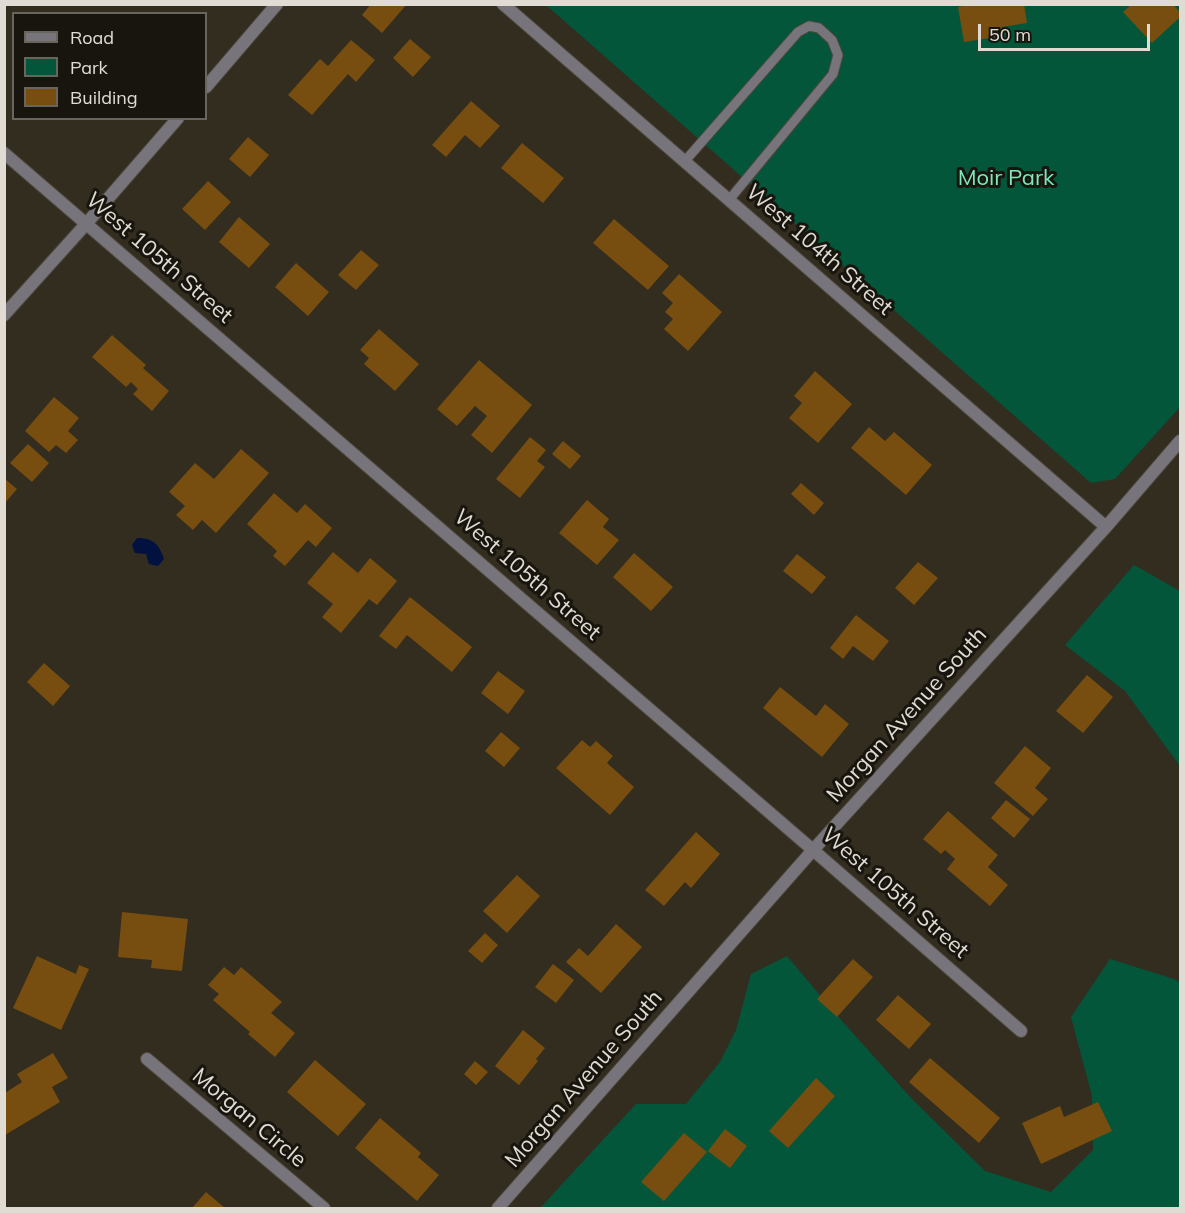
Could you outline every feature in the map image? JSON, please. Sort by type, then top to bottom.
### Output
[{"type":"street","points":[[207,86],[277,4]]},
{"type":"street","name":"West 104th Street","points":[[503,4],[1106,527]]},
{"type":"street","points":[[4,315],[176,120]]},
{"type":"street","name":"West 105th Street","points":[[4,153],[1021,1031]]},
{"type":"street","name":"Morgan Avenue South","points":[[498,1209],[813,850],[1106,527],[1180,441]]},
{"type":"street","name":"Morgan Circle","points":[[147,1059],[324,1209]]},
{"type":"lane","points":[[685,161],[798,32],[809,26],[819,28],[832,40],[838,55],[833,74],[729,200]]},
{"type":"green space","name":"Moir Park","points":[[546,5],[1180,5],[1180,407],[1115,479],[1091,483]]},
{"type":"green space","points":[[1134,565],[1180,591],[1180,766],[1125,691],[1065,645]]},
{"type":"green space","points":[[787,956],[911,1098],[985,1171],[1051,1192],[1093,1150],[1092,1096],[1071,1017],[1110,959],[1180,982],[1180,1208],[540,1208],[636,1104],[686,1104],[720,1062],[736,1030],[751,974]]},
{"type":"water","points":[[137,538],[147,539],[160,549],[164,559],[158,566],[149,564],[146,554],[135,553],[132,545]]},
{"type":"building","points":[[371,4],[407,4],[382,33],[362,15]]},
{"type":"building","points":[[972,4],[1024,4],[1027,23],[1002,27],[1003,36],[964,42],[958,7]]},
{"type":"building","points":[[1132,4],[1173,4],[1180,13],[1180,17],[1152,43],[1123,12]]},
{"type":"building","points":[[410,39],[431,57],[413,77],[393,58]]},
{"type":"building","points":[[351,40],[375,60],[356,82],[348,74],[312,115],[288,95],[320,59],[328,66]]},
{"type":"building","points":[[471,101],[500,126],[480,148],[465,135],[446,157],[432,145]]},
{"type":"building","points":[[248,137],[269,155],[250,177],[229,159]]},
{"type":"building","points":[[522,143],[564,178],[543,203],[501,168]]},
{"type":"building","points":[[208,181],[231,202],[205,230],[182,209]]},
{"type":"building","points":[[239,217],[270,244],[249,268],[219,242]]},
{"type":"building","points":[[614,219],[669,266],[648,290],[593,243]]},
{"type":"building","points":[[361,250],[379,265],[356,290],[338,275]]},
{"type":"building","points":[[296,263],[329,292],[308,316],[275,287]]},
{"type":"building","points":[[679,274],[722,312],[688,351],[664,329],[673,319],[665,312],[673,303],[662,293]]},
{"type":"building","points":[[379,329],[419,364],[395,391],[364,364],[369,358],[360,350]]},
{"type":"building","points":[[112,335],[146,365],[143,368],[169,391],[152,411],[133,394],[138,389],[131,382],[126,387],[92,357]]},
{"type":"building","points":[[479,360],[532,405],[492,453],[471,435],[487,416],[475,406],[457,426],[437,409]]},
{"type":"building","points":[[815,371],[852,404],[818,443],[789,418],[802,403],[794,396]]},
{"type":"building","points":[[54,397],[79,418],[68,431],[78,440],[66,453],[56,445],[49,452],[25,431]]},
{"type":"building","points":[[869,427],[885,441],[894,432],[932,465],[906,495],[851,448]]},
{"type":"building","points":[[530,437],[546,450],[537,461],[545,467],[520,498],[496,479]]},
{"type":"building","points":[[563,441],[581,456],[570,469],[552,454]]},
{"type":"building","points":[[28,444],[49,463],[32,482],[10,463]]},
{"type":"building","points":[[241,449],[269,473],[216,533],[202,520],[193,530],[176,515],[185,506],[169,492],[195,463],[214,479]]},
{"type":"building","points":[[5,479],[17,489],[5,503]]},
{"type":"building","points":[[801,483],[824,503],[814,515],[791,494]]},
{"type":"building","points":[[274,493],[297,513],[305,504],[332,528],[316,547],[308,540],[285,566],[273,556],[277,551],[247,524]]},
{"type":"building","points":[[587,500],[609,519],[603,527],[619,540],[597,565],[559,533]]},
{"type":"building","points":[[333,552],[358,573],[370,558],[397,581],[377,605],[369,599],[341,633],[322,617],[333,604],[307,583]]},
{"type":"building","points":[[634,553],[673,587],[651,611],[613,577]]},
{"type":"building","points":[[797,554],[826,577],[812,594],[783,571]]},
{"type":"building","points":[[918,562],[938,578],[914,605],[895,588]]},
{"type":"building","points":[[410,597],[472,647],[452,672],[407,635],[396,649],[379,636]]},
{"type":"building","points":[[856,615],[889,641],[873,661],[853,646],[843,659],[830,648]]},
{"type":"building","points":[[44,663],[70,686],[53,706],[27,682]]},
{"type":"building","points":[[498,671],[525,691],[508,714],[481,693]]},
{"type":"building","points":[[1087,675],[1113,697],[1083,733],[1056,711]]},
{"type":"building","points":[[780,687],[816,716],[825,704],[849,724],[822,757],[763,708]]},
{"type":"building","points":[[501,732],[520,748],[504,767],[485,751]]},
{"type":"building","points":[[582,740],[590,747],[596,741],[613,756],[607,763],[634,787],[610,815],[556,768]]},
{"type":"building","points":[[1025,746],[1051,768],[1035,788],[1048,799],[1033,816],[994,783]]},
{"type":"building","points":[[1006,800],[1030,819],[1014,838],[991,818]]},
{"type":"building","points":[[948,811],[998,855],[988,867],[1008,885],[990,906],[947,869],[955,859],[945,850],[941,854],[923,839]]},
{"type":"building","points":[[696,832],[720,854],[691,888],[685,882],[664,906],[645,890]]},
{"type":"building","points":[[517,875],[540,896],[507,933],[483,911]]},
{"type":"building","points":[[122,912],[188,919],[182,971],[151,968],[152,960],[118,957]]},
{"type":"building","points":[[616,924],[642,947],[601,993],[566,962],[579,948],[588,956]]},
{"type":"building","points":[[485,933],[498,945],[482,963],[468,951]]},
{"type":"building","points":[[37,956],[76,974],[79,965],[89,969],[61,1030],[13,1008]]},
{"type":"building","points":[[853,959],[873,977],[837,1017],[817,999]]},
{"type":"building","points":[[553,964],[574,980],[556,1003],[535,987]]},
{"type":"building","points":[[224,967],[234,975],[241,967],[282,1002],[271,1013],[295,1033],[275,1057],[213,1000],[219,994],[208,985]]},
{"type":"building","points":[[898,995],[931,1024],[909,1049],[876,1020]]},
{"type":"building","points":[[523,1030],[545,1048],[519,1085],[495,1066]]},
{"type":"building","points":[[53,1053],[68,1078],[52,1087],[60,1102],[5,1135],[5,1093],[22,1082],[17,1074]]},
{"type":"building","points":[[930,1058],[1000,1118],[979,1143],[909,1082]]},
{"type":"building","points":[[315,1060],[366,1104],[338,1136],[287,1092]]},
{"type":"building","points":[[475,1061],[488,1072],[476,1085],[464,1074]]},
{"type":"building","points":[[816,1078],[835,1096],[788,1148],[769,1131]]},
{"type":"building","points":[[1098,1102],[1112,1131],[1041,1164],[1022,1123],[1060,1106],[1064,1117]]},
{"type":"building","points":[[380,1118],[421,1153],[418,1157],[439,1175],[417,1201],[355,1148]]},
{"type":"building","points":[[725,1129],[747,1146],[730,1168],[708,1151]]},
{"type":"building","points":[[684,1133],[707,1152],[664,1201],[641,1182]]},
{"type":"building","points":[[206,1192],[225,1208],[192,1208]]}]
